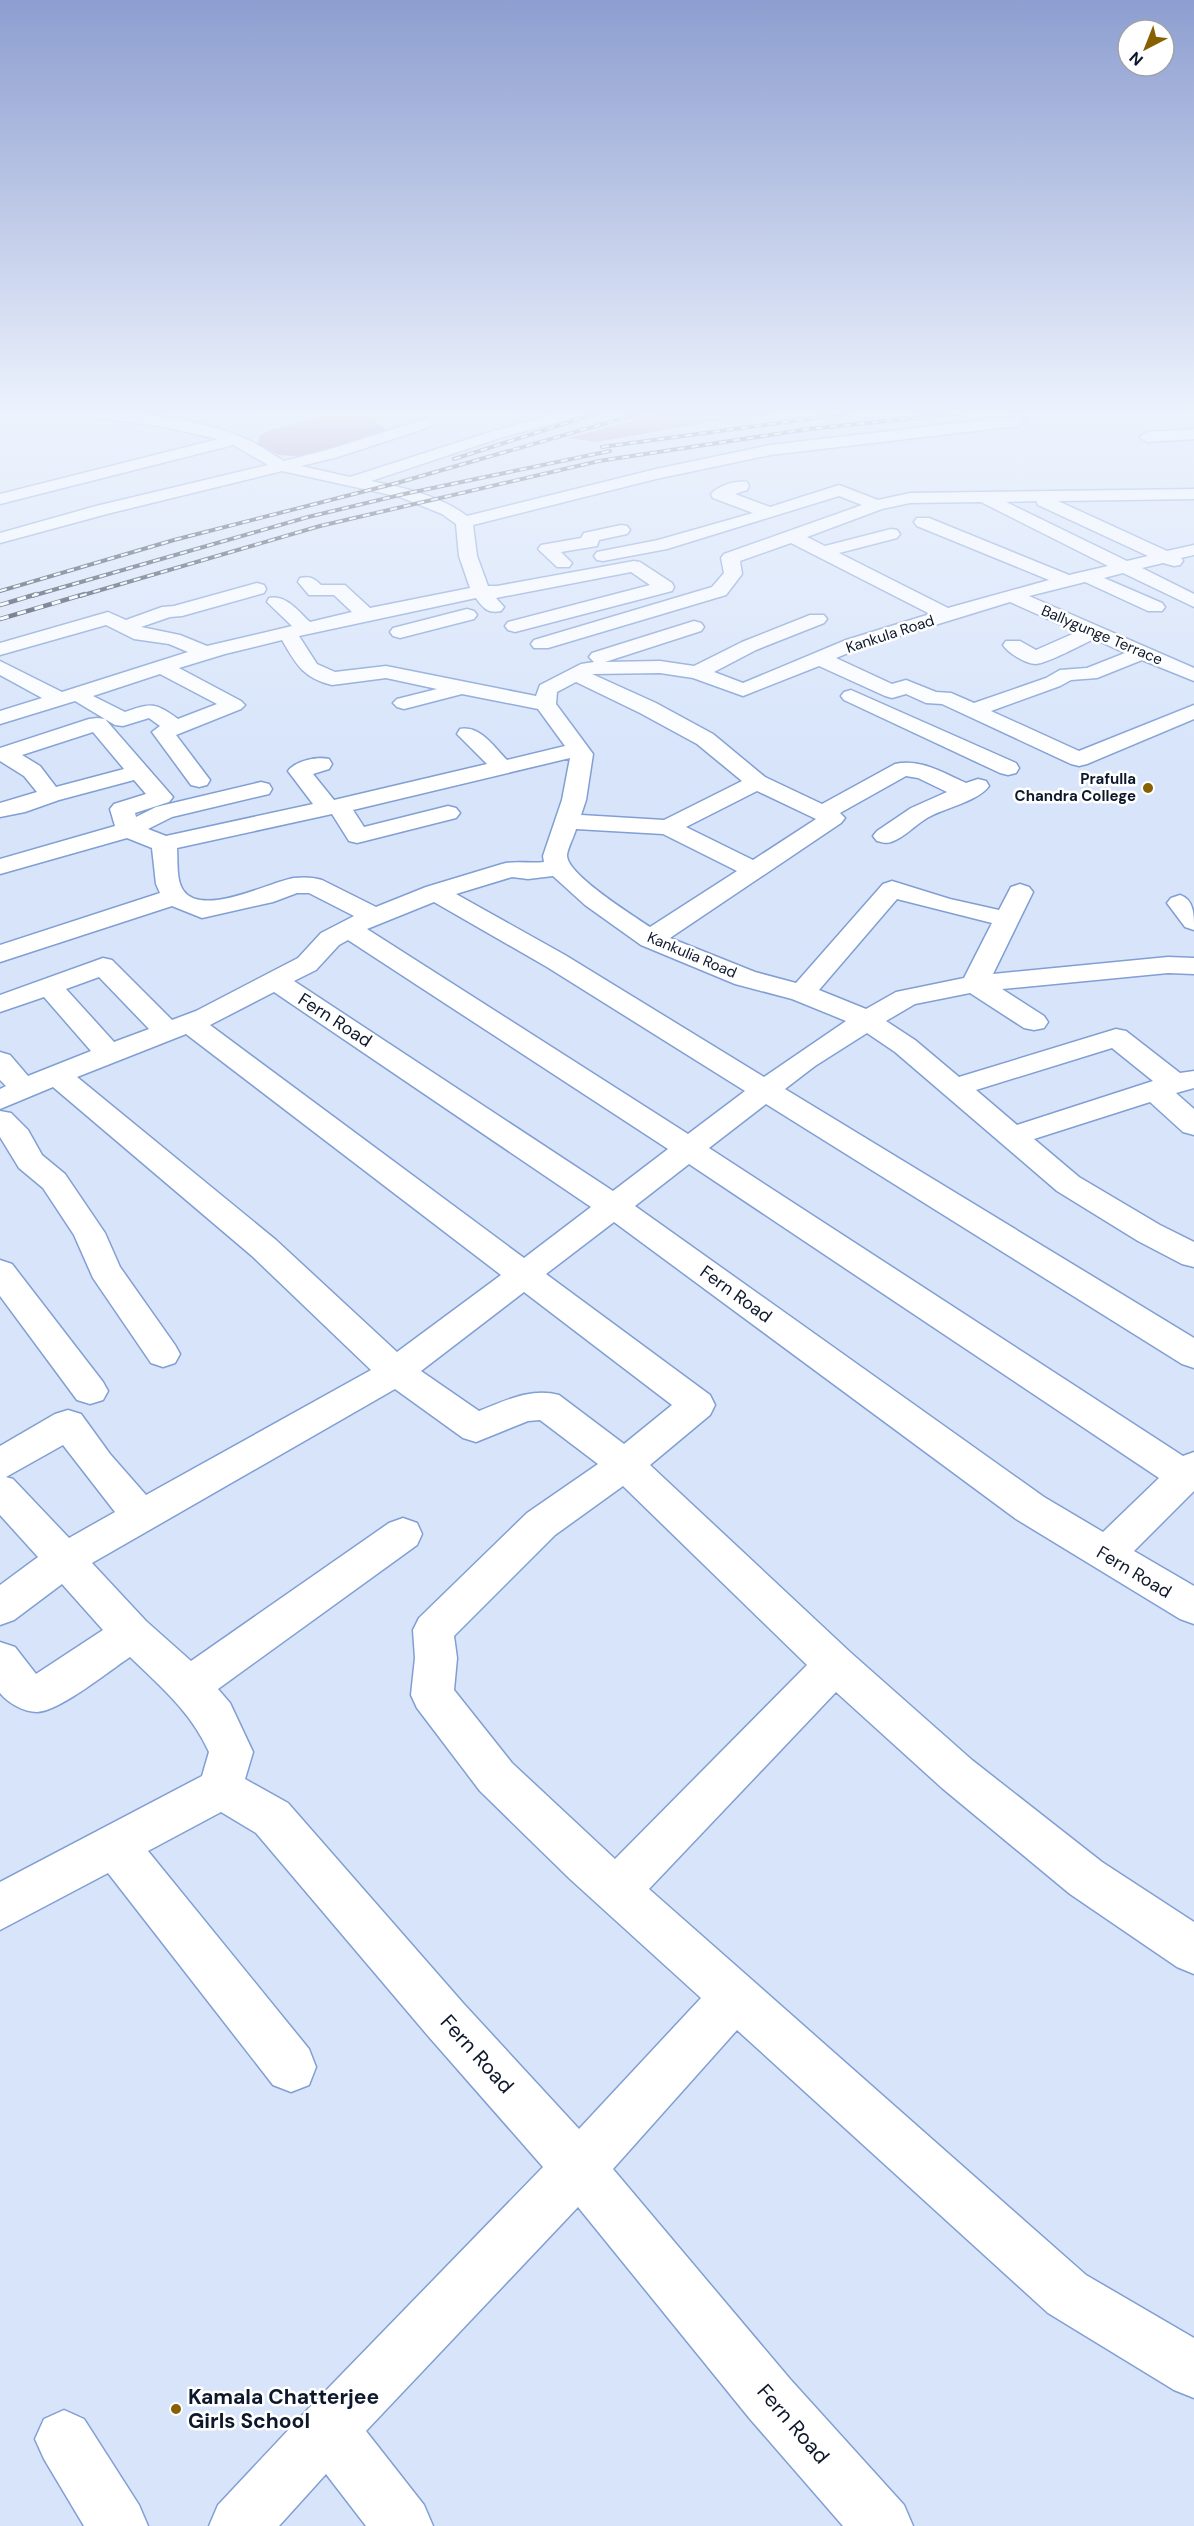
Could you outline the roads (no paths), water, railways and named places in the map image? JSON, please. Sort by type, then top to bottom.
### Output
[{"type":"street","points":[[0,538],[30,530]]},
{"type":"street","points":[[465,530],[467,557],[478,585],[495,608],[515,626],[648,708],[705,739],[758,782],[833,818],[650,939]]},
{"type":"street","points":[[563,563],[547,549],[591,542],[590,537],[623,530]]},
{"type":"street","points":[[640,530],[662,545]]},
{"type":"street","points":[[0,718],[206,653],[366,615],[563,563],[662,545],[713,530]]},
{"type":"street","points":[[541,644],[719,591],[733,574],[730,558],[812,530]]},
{"type":"street","points":[[942,530],[1066,581]]},
{"type":"street","points":[[1050,530],[1194,601]]},
{"type":"street","points":[[1107,530],[1194,571]]},
{"type":"street","points":[[824,552],[891,534]]},
{"type":"street","points":[[793,537],[947,615]]},
{"type":"street","name":"Kankula Road","points":[[1175,537],[1194,548]]},
{"type":"street","name":"Kankula Road","points":[[818,670],[853,644],[1011,594],[1088,577],[1194,548]]},
{"type":"street","points":[[478,585],[497,592],[634,566],[665,587],[515,626]]},
{"type":"street","points":[[1088,577],[1155,607]]},
{"type":"street","points":[[307,582],[316,591],[338,589],[366,615]]},
{"type":"street","points":[[127,626],[169,611],[175,612],[257,589]]},
{"type":"street","name":"Ballygunge Terrace","points":[[1011,594],[1092,633],[1142,653],[1184,664],[1194,675]]},
{"type":"street","points":[[27,1088],[179,1028],[276,982],[307,964],[330,939],[361,923],[435,892],[512,869],[528,872],[558,868],[555,856],[580,774],[582,754],[545,704],[386,672],[332,679],[309,668],[296,630],[276,602]]},
{"type":"street","points":[[400,632],[495,608]]},
{"type":"street","points":[[0,649],[108,618],[141,635],[173,639],[206,653]]},
{"type":"street","points":[[697,672],[749,646],[817,619]]},
{"type":"street","points":[[545,704],[547,689],[575,664],[694,627]]},
{"type":"street","points":[[1013,645],[1035,658],[1092,633]]},
{"type":"street","points":[[972,710],[1053,682],[1067,674],[1090,675],[1142,653]]},
{"type":"street","points":[[575,664],[660,667],[697,672],[743,690],[793,670],[818,670],[892,692],[906,686],[933,699],[944,697],[1078,759],[1194,711]]},
{"type":"street","points":[[0,667],[123,720],[152,710],[175,728]]},
{"type":"street","points":[[162,667],[234,705],[163,732],[199,780]]},
{"type":"street","points":[[404,702],[451,692],[458,686]]},
{"type":"street","points":[[836,690],[1008,768],[968,793],[919,813],[885,836]]},
{"type":"street","points":[[51,795],[32,771],[4,754],[97,724],[161,797],[122,809],[128,830]]},
{"type":"street","points":[[468,734],[502,767]]},
{"type":"street","points":[[128,830],[164,844],[334,807],[579,749]]},
{"type":"street","points":[[321,764],[299,771],[334,807],[357,836],[448,813]]},
{"type":"street","points":[[822,813],[903,769],[924,772],[968,793]]},
{"type":"street","points":[[0,810],[139,772]]},
{"type":"street","points":[[668,827],[758,782]]},
{"type":"street","points":[[0,867],[128,830],[164,812],[261,789]]},
{"type":"street","points":[[567,821],[668,827],[753,869]]},
{"type":"street","points":[[164,844],[168,884],[174,897],[201,910],[264,897],[293,886],[313,885],[361,923],[960,1331],[1189,1471],[1106,1554]]},
{"type":"street","name":"Kankulia Road","points":[[558,868],[594,900],[650,939],[745,978],[802,993],[867,1020],[905,1046],[956,1087],[1068,1184],[1149,1233],[1194,1256]]},
{"type":"street","points":[[802,993],[892,889],[944,905],[1006,919]]},
{"type":"street","points":[[435,892],[556,961],[1194,1355]]},
{"type":"street","points":[[975,984],[1020,892]]},
{"type":"street","points":[[0,954],[174,897]]},
{"type":"street","points":[[0,1608],[64,1560],[396,1372],[806,1060],[867,1020],[906,998],[975,984],[1168,965],[1194,966]]},
{"type":"street","points":[[0,1004],[103,966],[179,1028],[523,1274],[697,1405],[625,1465],[542,1524],[433,1630],[436,1658],[432,1695],[496,1777],[616,1890],[1067,2294],[1194,2370]]},
{"type":"street","name":"Fern Road","points":[[276,982],[613,1206],[1030,1508],[1194,1607]]},
{"type":"street","points":[[975,984],[1034,1022]]},
{"type":"street","points":[[49,986],[110,1054]]},
{"type":"street","points":[[956,1087],[1116,1037],[1175,1085],[1194,1125]]},
{"type":"street","points":[[0,1061],[27,1088],[264,1248],[396,1372],[476,1428],[523,1408],[546,1405],[625,1465],[835,1665],[957,1774],[1086,1878],[1194,1950]]},
{"type":"street","points":[[1013,1136],[1175,1085]]},
{"type":"street","points":[[0,1119],[17,1137],[30,1161],[54,1181],[89,1233],[105,1270],[163,1354]]},
{"type":"street","points":[[0,1272],[90,1392]]},
{"type":"street","points":[[0,1464],[68,1424],[97,1464],[141,1516]]},
{"type":"street","points":[[0,1490],[132,1633],[189,1686],[215,1717],[231,1752],[220,1789],[0,1907]]},
{"type":"street","points":[[189,1686],[403,1534]]},
{"type":"street","points":[[0,1659],[23,1690],[35,1695],[44,1692],[132,1633]]},
{"type":"street","points":[[616,1890],[835,1665]]},
{"type":"street","name":"Fern Road","points":[[220,1789],[272,1818],[446,2020],[579,2168],[770,2399],[884,2526]]},
{"type":"street","points":[[116,1846],[291,2067]]},
{"type":"street","points":[[238,2526],[579,2168],[734,1996]]},
{"type":"street","points":[[328,2429],[403,2526]]},
{"type":"street","points":[[64,2439],[118,2526]]},
{"type":"railway","points":[[0,591],[214,530]]},
{"type":"railway","points":[[32,596],[263,530]]},
{"type":"railway","points":[[80,596],[307,530]]},
{"type":"railway","points":[[0,605],[37,594]]},
{"type":"railway","points":[[0,619],[85,594]]},
{"type":"place","name":"Prafulla Chandra College","points":[[1148,788]]},
{"type":"place","name":"Kamala Chatterjee Girls School","points":[[176,2409]]}]
